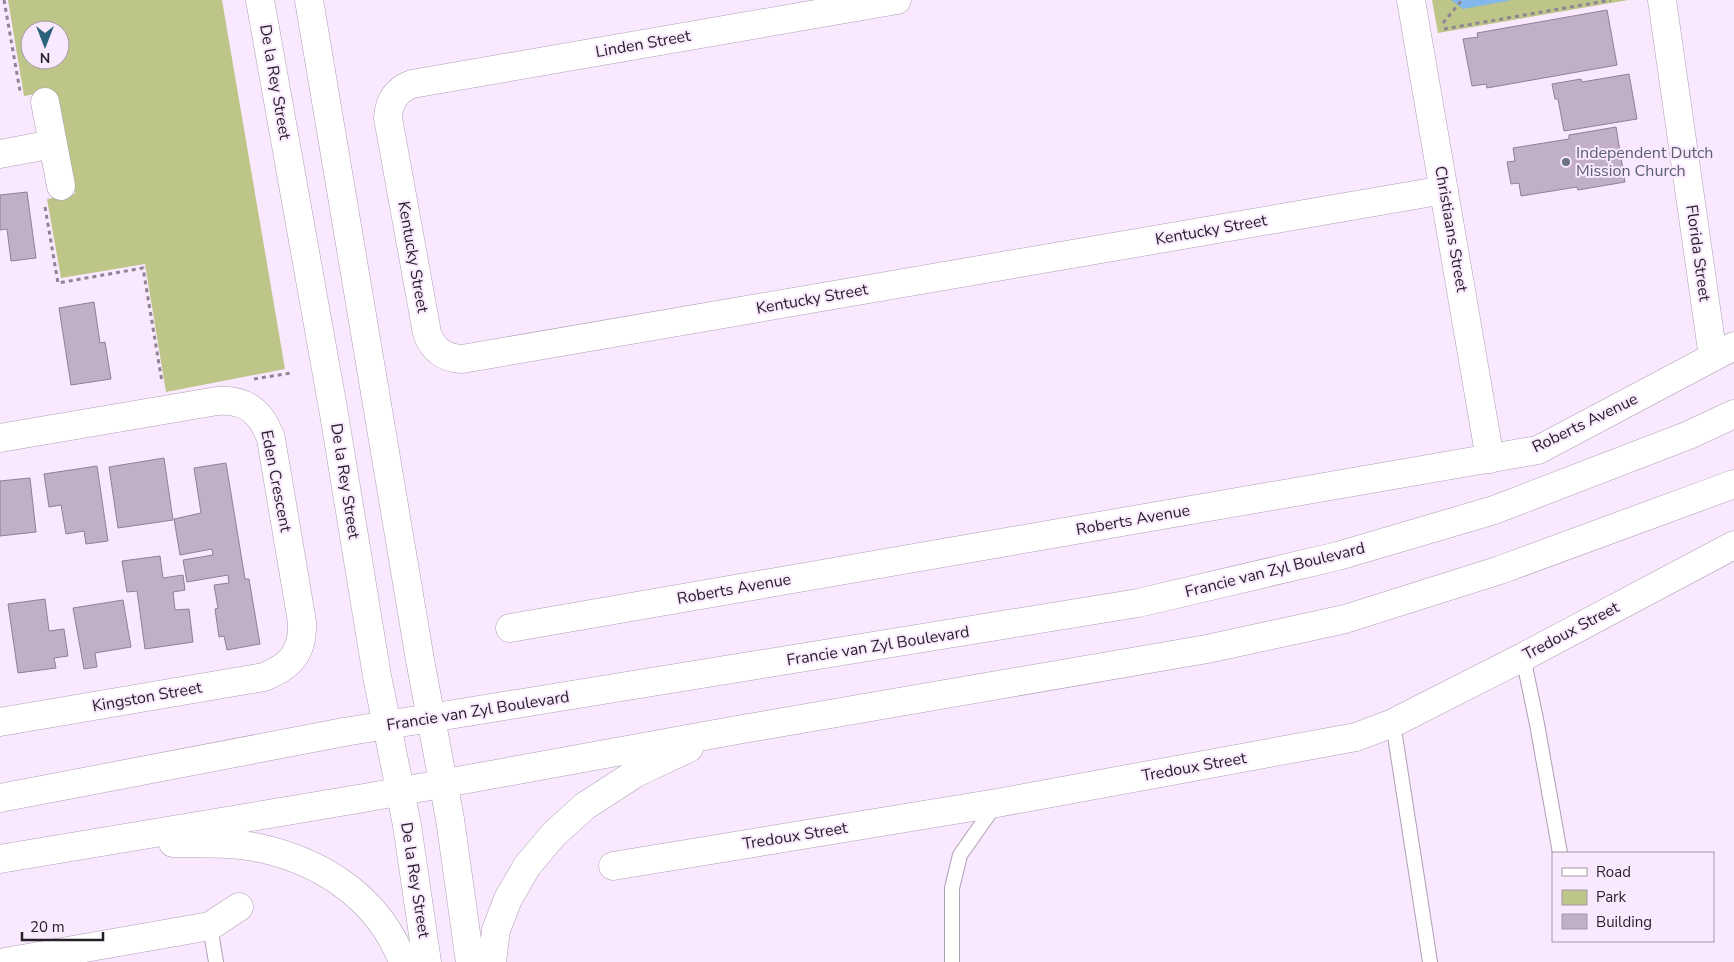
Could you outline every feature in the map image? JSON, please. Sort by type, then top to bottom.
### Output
[{"type":"main road","name":"De la Rey Street","points":[[260,0],[332,404],[386,726],[400,792],[427,962]]},
{"type":"main road","points":[[310,0],[359,302],[450,819],[470,962]]},
{"type":"main road","name":"Linden Street","points":[[393,98],[398,92],[412,84],[897,0]]},
{"type":"main road","name":"Christiaans Street","points":[[1412,0],[1490,459]]},
{"type":"main road","name":"Florida Street","points":[[1662,0],[1724,352]]},
{"type":"main road","name":"Kentucky Street","points":[[393,98],[388,118],[427,333],[434,347],[440,353],[454,358],[472,357],[1444,190]]},
{"type":"main road","points":[[33,99],[53,144],[52,193]]},
{"type":"main road","points":[[0,154],[53,144]]},
{"type":"main road","name":"Roberts Avenue","points":[[510,628],[1538,450],[1724,352]]},
{"type":"main road","name":"Eden Crescent","points":[[0,438],[217,401],[237,402],[253,409],[264,423],[271,439],[302,622],[303,634],[300,646],[291,662]]},
{"type":"main road","name":"Francie van Zyl Boulevard","points":[[0,798],[386,726],[1157,599],[1338,556],[1494,510],[1689,435],[1734,414]]},
{"type":"main road","points":[[2,859],[400,792],[737,730],[1207,648],[1345,619],[1500,570],[1734,484]]},
{"type":"main road","name":"Tredoux Street","points":[[613,866],[997,803],[1356,737],[1393,724],[1734,545]]},
{"type":"main road","name":"Kingston Street","points":[[0,722],[264,677],[291,662]]},
{"type":"main road","points":[[492,962],[496,930],[508,900],[527,866],[554,834],[585,806],[636,773],[693,746],[737,730]]},
{"type":"main road","points":[[2,859],[171,843],[237,845],[264,849],[313,867],[339,880],[360,897],[390,932],[403,962]]},
{"type":"main road","points":[[5,962],[210,926],[239,907]]},
{"type":"lane","points":[[1523,657],[1538,724],[1560,852]]},
{"type":"lane","points":[[1393,724],[1430,962]]},
{"type":"lane","points":[[952,962],[952,888],[960,854],[997,803]]},
{"type":"lane","points":[[210,926],[216,962]]},
{"type":"path","points":[[4,0],[33,99]]},
{"type":"path","points":[[1441,25],[1462,0]]},
{"type":"path","points":[[1435,30],[1611,0]]},
{"type":"path","points":[[52,193],[58,283],[143,268],[163,385]]},
{"type":"green space","points":[[8,0],[222,0],[285,369],[166,392],[145,264],[61,278],[47,199],[75,194],[56,93],[45,92],[24,96]]},
{"type":"green space","points":[[1432,0],[1628,0],[1438,33]]},
{"type":"water","points":[[1451,0],[1512,0],[1463,9]]},
{"type":"building","points":[[1607,10],[1617,65],[1487,88],[1486,84],[1472,86],[1463,39],[1478,37],[1477,33]]},
{"type":"building","points":[[1629,74],[1637,119],[1564,131],[1558,99],[1555,99],[1552,84],[1581,79],[1582,82]]},
{"type":"building","name":"Independent Dutch Mission Church","points":[[1616,127],[1625,182],[1578,190],[1577,187],[1521,196],[1519,183],[1511,184],[1507,162],[1515,161],[1513,148],[1569,139],[1569,135]]},
{"type":"building","points":[[27,192],[36,258],[11,261],[7,229],[0,230],[0,195]]},
{"type":"building","points":[[94,302],[100,343],[105,342],[111,379],[71,385],[59,308]]},
{"type":"building","points":[[164,458],[173,520],[118,528],[109,467]]},
{"type":"building","points":[[226,463],[245,579],[249,579],[260,644],[227,650],[224,636],[219,637],[215,609],[218,608],[214,585],[229,583],[228,575],[187,582],[183,560],[213,555],[212,549],[180,555],[174,519],[201,513],[194,468]]},
{"type":"building","points":[[97,466],[108,541],[86,544],[84,531],[66,534],[61,505],[49,507],[44,474]]},
{"type":"building","points":[[30,478],[36,532],[0,536],[0,481]]},
{"type":"building","points":[[160,556],[163,578],[183,575],[185,590],[173,592],[175,610],[189,609],[193,642],[145,649],[137,591],[127,592],[122,561]]},
{"type":"building","points":[[45,599],[49,631],[64,629],[68,656],[54,658],[56,668],[18,673],[8,604]]},
{"type":"building","points":[[123,600],[131,647],[95,653],[97,667],[84,669],[73,608]]},
{"type":"place","name":"Independent Dutch Mission Church","points":[[1566,162]]}]
